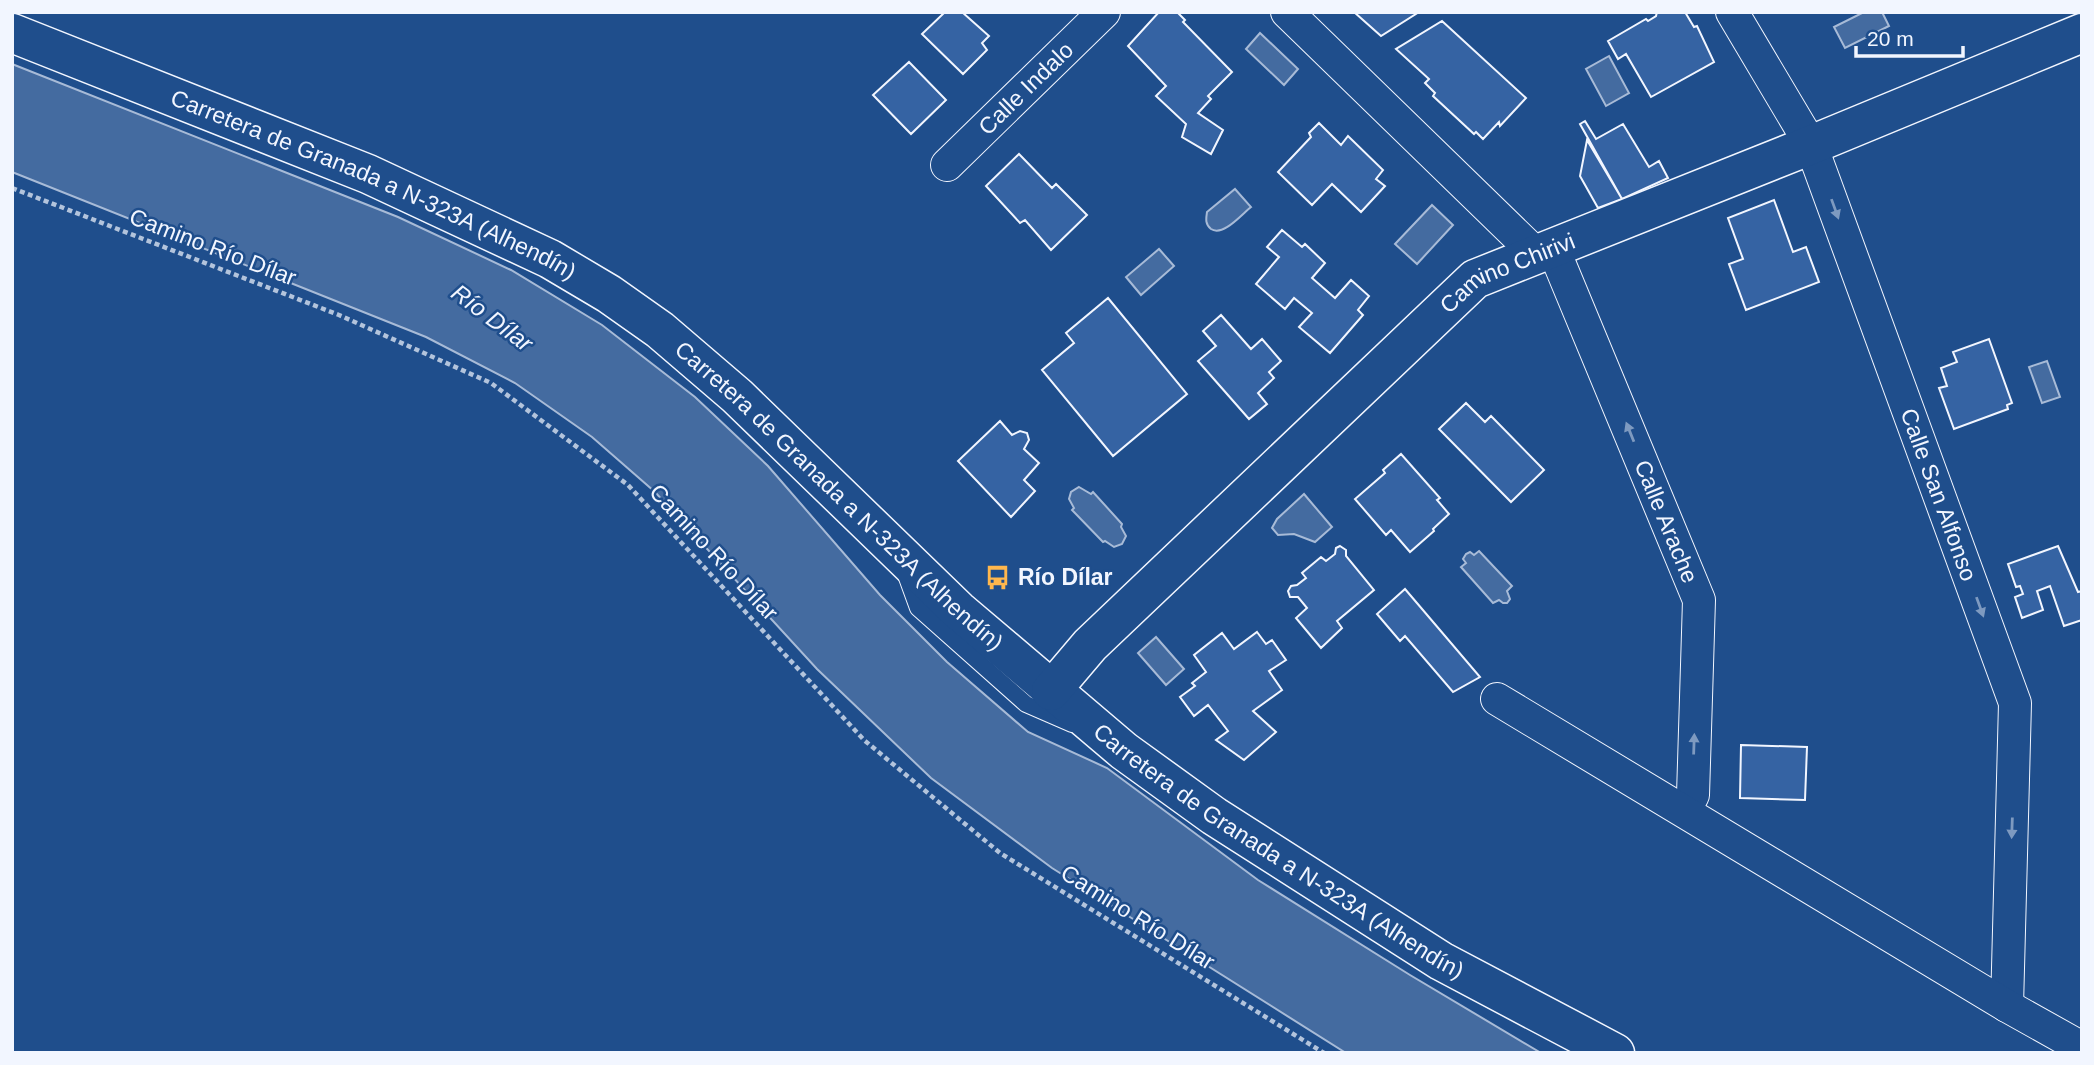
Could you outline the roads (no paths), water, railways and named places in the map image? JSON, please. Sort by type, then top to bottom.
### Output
[{"type":"street","name":"Calle Indalo","points":[[947,165],[1104,12]]},
{"type":"street","name":"Calle Arache","points":[[1287,12],[1544,251],[1699,600],[1693,795],[1685,810]]},
{"type":"street","name":"Calle San Alfonso","points":[[1732,12],[1811,145],[2015,703],[2007,1006]]},
{"type":"street","name":"Carretera de Granada a N-323A (Alhendín)","points":[[12,33],[368,174],[550,259],[610,294],[660,330],[737,396],[958,610],[1111,741],[1214,816],[1347,903],[1441,961],[1615,1053]]},
{"type":"street","name":"Camino Chirivi","points":[[1051,691],[1090,645],[1475,279],[2082,33]]},
{"type":"street","points":[[1497,699],[2007,1006],[2082,1048]]},
{"type":"lane","points":[[896,550],[918,607],[1006,687],[1026,704],[1111,741]]},
{"type":"water","points":[[1864,12],[1882,12],[1889,26],[1845,48],[1834,27]]},
{"type":"water","points":[[1260,33],[1298,69],[1284,85],[1246,49]]},
{"type":"water","points":[[1609,56],[1629,93],[1606,106],[1586,69]]},
{"type":"water","points":[[12,64],[398,217],[511,270],[602,325],[695,397],[768,466],[880,595],[947,662],[1028,732],[1107,768],[1258,880],[1541,1053],[1346,1053],[1052,868],[931,778],[817,669],[655,492],[592,437],[515,383],[426,337],[12,172]]},
{"type":"water","points":[[1235,189],[1251,207],[1227,227],[1216,231],[1211,229],[1206,219],[1207,212]]},
{"type":"water","points":[[1432,205],[1453,225],[1417,264],[1395,244]]},
{"type":"water","points":[[1159,249],[1174,266],[1141,295],[1126,277]]},
{"type":"water","points":[[2047,361],[2060,397],[2042,403],[2029,367]]},
{"type":"water","points":[[1079,487],[1091,494],[1093,492],[1122,524],[1126,536],[1122,544],[1114,547],[1103,542],[1072,510],[1074,508],[1069,499],[1071,492]]},
{"type":"water","points":[[1304,494],[1332,527],[1315,542],[1294,534],[1278,535],[1272,528],[1277,519]]},
{"type":"water","points":[[1479,551],[1512,586],[1507,591],[1510,599],[1507,603],[1499,600],[1493,603],[1461,567],[1466,563],[1463,559],[1466,554],[1470,552],[1474,555]]},
{"type":"water","points":[[1156,637],[1184,669],[1166,685],[1138,653]]},
{"type":"place","name":"Río Dílar","points":[[998,577]]}]
